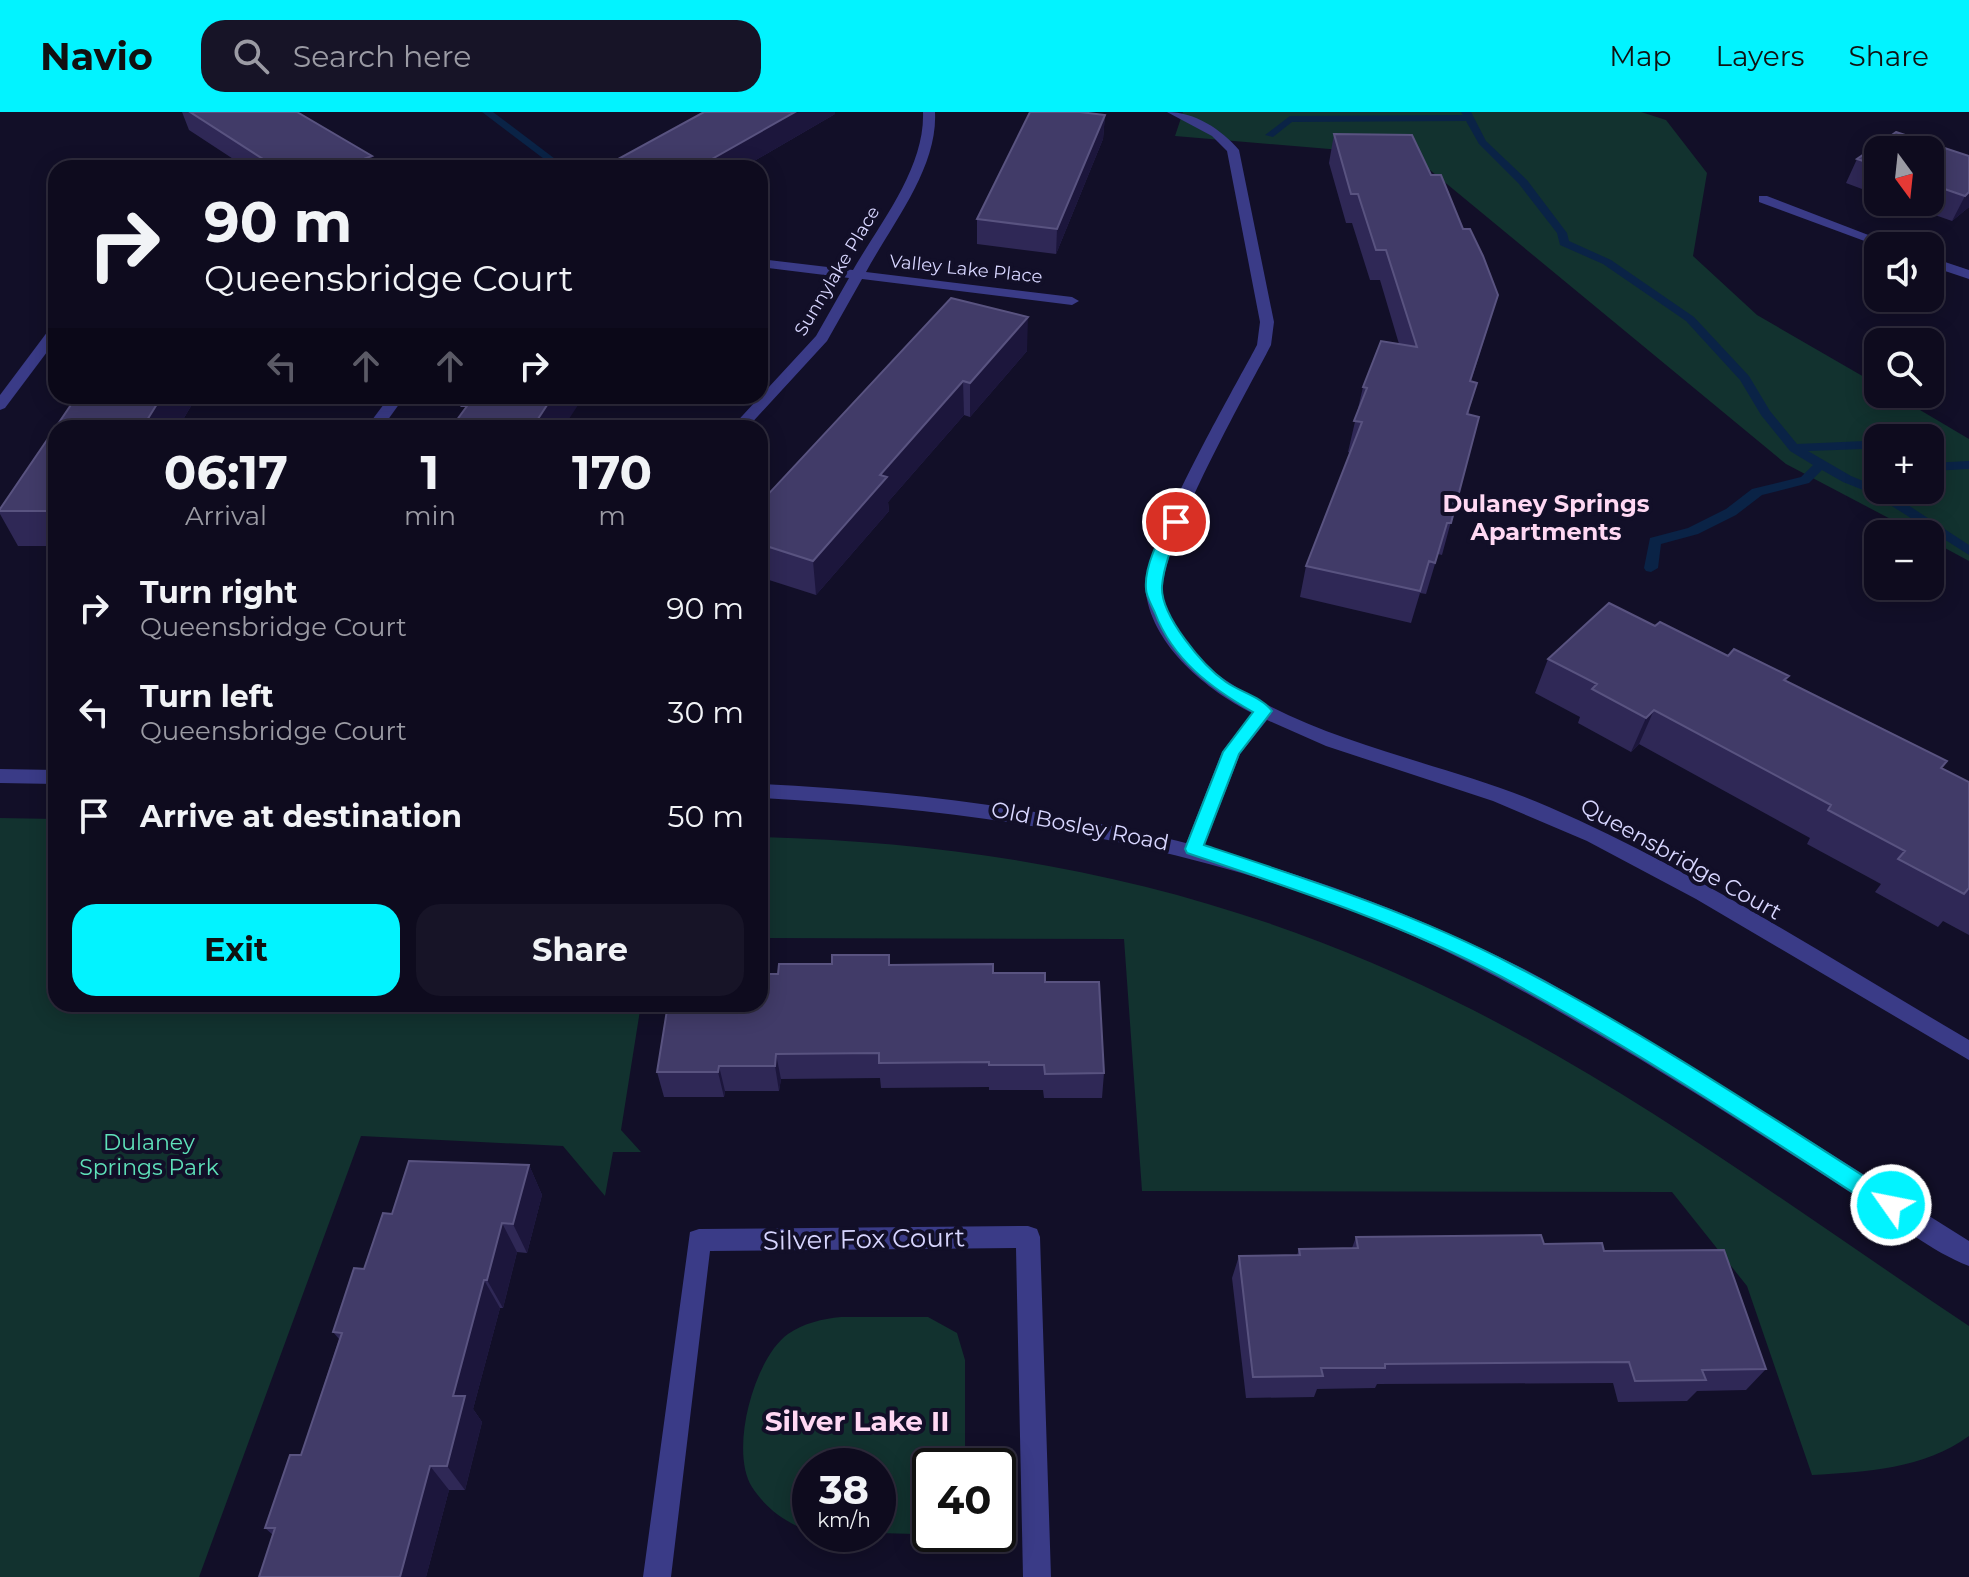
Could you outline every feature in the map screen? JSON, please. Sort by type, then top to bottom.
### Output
[{"type":"street","name":"Sunnylake Place","points":[[768,397],[822,338],[916,171],[930,133],[929,112]]},
{"type":"street","name":"Queensbridge Court","points":[[1173,112],[1216,133],[1233,150],[1267,322],[1264,345],[1163,548],[1154,589],[1168,625],[1191,659],[1218,685],[1264,711],[1313,732],[1537,810],[1626,851],[1969,1051]]},
{"type":"street","points":[[1763,199],[1864,236]]},
{"type":"street","name":"Valley Lake Place","points":[[768,264],[1072,301]]},
{"type":"street","points":[[1944,266],[1969,275]]},
{"type":"street","points":[[0,405],[48,341]]},
{"type":"street","name":"Sunnylake Place","points":[[746,420],[761,404]]},
{"type":"street","points":[[1194,849],[1231,752],[1264,711]]},
{"type":"street","points":[[0,776],[48,777]]},
{"type":"street","name":"Old Bosley Road","points":[[768,791],[901,797],[1036,814],[1194,849],[1352,901],[1507,971],[1682,1072],[1969,1255]]},
{"type":"street","name":"Silver Fox Court","points":[[657,1577],[699,1240],[1028,1237],[1037,1577]]},
{"type":"green space","points":[[1183,112],[1641,112],[1666,120],[1707,173],[1693,256],[1757,315],[1864,377],[1864,408],[1917,408],[1944,424],[1864,424],[1864,504],[1944,504],[1944,424],[1969,439],[1969,561],[1944,548],[1944,520],[1892,520],[1786,464],[1413,156],[1175,136]]},
{"type":"green space","name":"Dulaney Springs Park","points":[[0,818],[48,819],[48,1012],[640,1012],[621,1130],[641,1152],[613,1152],[605,1196],[563,1146],[361,1136],[199,1577],[0,1577]]},
{"type":"green space","points":[[768,837],[947,851],[1038,864],[1127,882],[1301,935],[1387,969],[1473,1010],[1664,1121],[1969,1326],[1969,1436],[1933,1456],[1894,1467],[1812,1475],[1747,1286],[1672,1192],[1142,1191],[1124,939],[768,938]]},
{"type":"green space","points":[[928,1317],[957,1333],[965,1360],[965,1448],[912,1448],[912,1534],[896,1533],[896,1448],[792,1448],[792,1523],[771,1509],[752,1487],[743,1451],[744,1429],[756,1383],[776,1346],[788,1334],[827,1319]]},
{"type":"building","points":[[190,112],[297,112],[372,156],[361,160],[265,160]]},
{"type":"building","points":[[704,112],[795,112],[710,160],[618,159]]},
{"type":"building","points":[[1030,112],[1105,115],[1057,229],[977,219]]},
{"type":"building","points":[[1334,134],[1412,135],[1431,175],[1441,175],[1463,229],[1470,229],[1498,295],[1470,381],[1477,383],[1467,414],[1479,417],[1451,523],[1447,523],[1435,563],[1429,561],[1420,591],[1306,566],[1362,422],[1354,421],[1381,341],[1417,347],[1386,250],[1376,250],[1358,194],[1351,194]]},
{"type":"building","points":[[1944,148],[1969,156],[1969,192],[1965,196],[1944,189]]},
{"type":"building","points":[[951,298],[1028,317],[970,383],[963,381],[880,475],[887,477],[813,561],[768,547],[768,494]]},
{"type":"building","points":[[72,404],[157,404],[147,420],[61,420]]},
{"type":"building","points":[[548,404],[537,420],[457,420],[467,406],[462,406]]},
{"type":"building","points":[[48,439],[48,511],[0,509]]},
{"type":"building","points":[[1609,603],[1655,626],[1660,622],[1728,656],[1734,649],[1789,676],[1784,680],[1947,761],[1941,768],[1969,782],[1969,888],[1964,894],[1898,859],[1905,851],[1828,810],[1831,805],[1654,710],[1646,718],[1592,689],[1597,684],[1548,659]]},
{"type":"building","points":[[832,955],[889,955],[889,965],[993,964],[993,973],[1045,973],[1045,982],[1099,982],[1104,1073],[1045,1074],[1044,1065],[989,1065],[989,1062],[879,1063],[879,1053],[776,1054],[775,1066],[719,1066],[718,1072],[657,1072],[667,1012],[768,1012],[768,974],[778,974],[779,964],[832,964]]},
{"type":"building","points":[[409,1161],[529,1165],[513,1224],[502,1223],[487,1280],[484,1280],[453,1396],[465,1396],[447,1466],[430,1466],[400,1577],[259,1577],[275,1528],[265,1528],[290,1455],[301,1455],[342,1333],[333,1332],[354,1268],[364,1269],[383,1213],[392,1214]]},
{"type":"building","points":[[1541,1235],[1544,1244],[1602,1243],[1604,1251],[1724,1250],[1766,1369],[1702,1370],[1706,1380],[1635,1381],[1629,1362],[1385,1364],[1385,1368],[1321,1368],[1323,1376],[1253,1377],[1239,1256],[1300,1255],[1299,1249],[1358,1248],[1356,1237]]},
{"type":"waterway","points":[[487,112],[551,160]]},
{"type":"waterway","points":[[1466,112],[1482,142],[1523,182],[1562,233],[1564,243],[1607,262],[1690,319],[1745,378],[1765,412],[1794,448]]},
{"type":"waterway","points":[[1270,135],[1290,119],[1469,118]]},
{"type":"waterway","points":[[1794,448],[1864,445]]},
{"type":"waterway","points":[[1794,448],[1847,479],[1878,491],[1969,551]]},
{"type":"waterway","points":[[1651,568],[1655,541],[1693,531],[1731,512],[1757,492],[1805,480],[1821,464]]},
{"type":"waterway","points":[[1944,466],[1969,465]]},
{"type":"district","name":"Dulaney Springs Apartments","points":[[1546,517]]},
{"type":"district","name":"Silver Lake II","points":[[857,1421]]},
{"type":"route","points":[[1176,522],[1163,548],[1154,589],[1168,625],[1191,659],[1218,685],[1264,711],[1231,752],[1194,849],[1352,901],[1507,971],[1682,1072],[1891,1205]]}]
